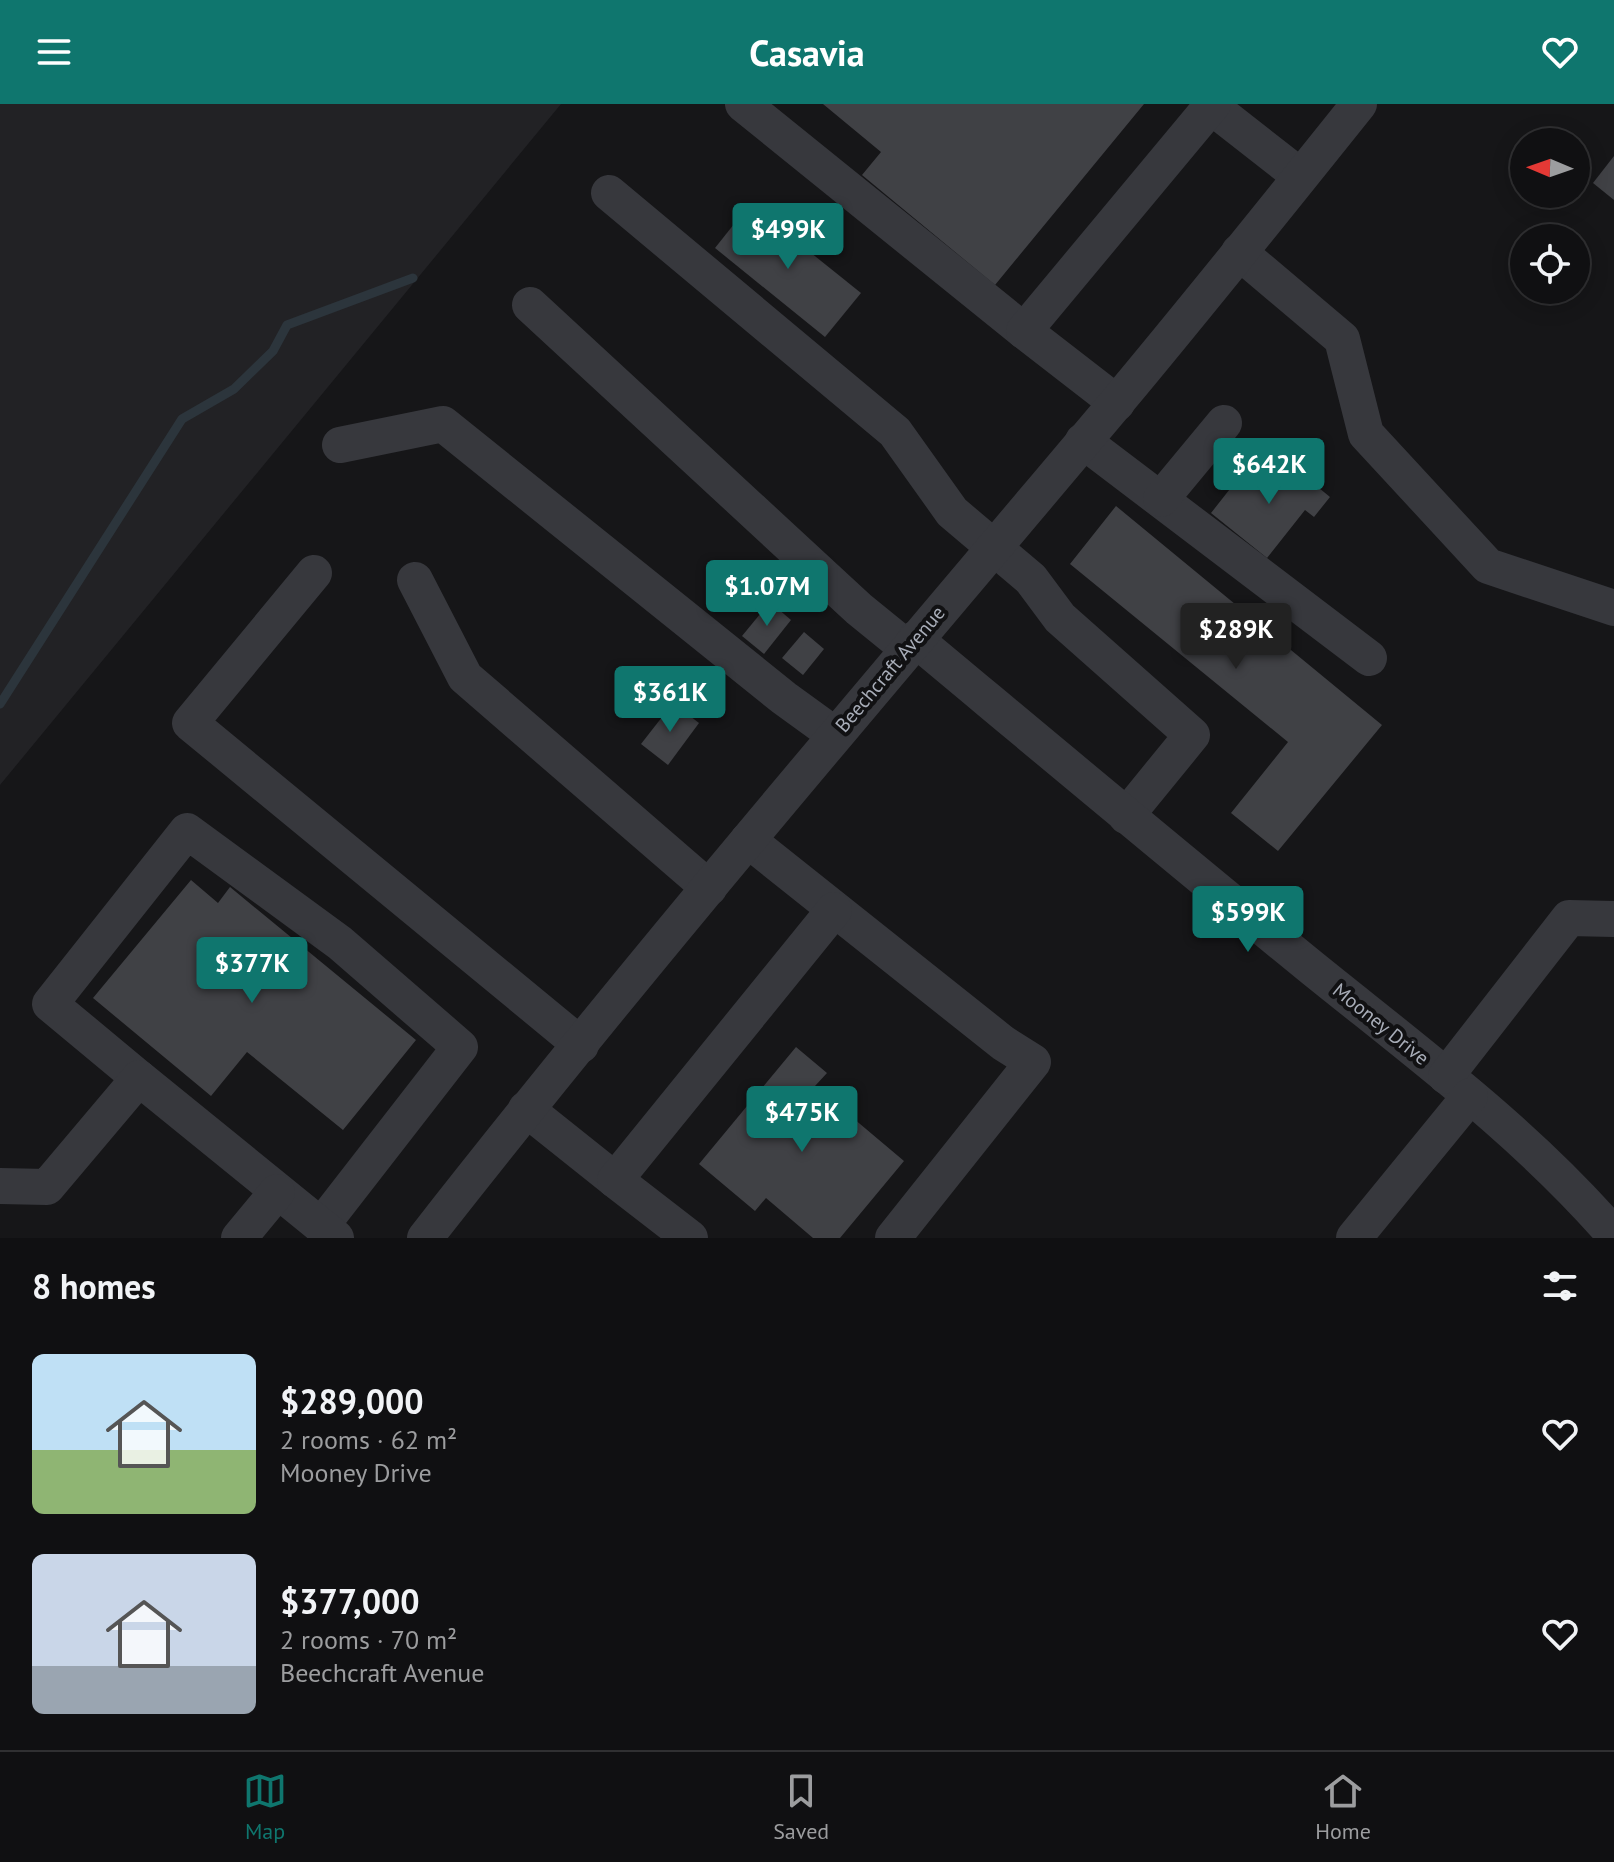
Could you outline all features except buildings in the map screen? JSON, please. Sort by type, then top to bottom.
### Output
[{"type":"street","points":[[743,104],[1117,403]]},
{"type":"street","name":"Beechcraft Avenue","points":[[425,1238],[526,1109],[911,644],[1117,403],[1359,104]]},
{"type":"street","points":[[1024,331],[1210,105],[1300,176]]},
{"type":"street","points":[[609,193],[895,432],[952,512],[1031,579],[1060,618],[1192,735],[1126,816]]},
{"type":"street","points":[[1239,252],[1342,339],[1366,434],[1488,566],[1614,608]]},
{"type":"street","name":"Mooney Drive","points":[[530,305],[859,609],[911,644],[1458,1086],[1573,1188],[1614,1235]]},
{"type":"street","points":[[1161,499],[1224,423]]},
{"type":"street","points":[[340,445],[443,424],[784,698],[835,735]]},
{"type":"street","points":[[1083,441],[1369,658]]},
{"type":"street","points":[[314,573],[190,723],[581,1045]]},
{"type":"street","points":[[415,580],[465,677],[709,888]]},
{"type":"street","points":[[187,831],[340,943],[460,1047],[328,1232],[139,1078],[50,1004],[187,831]]},
{"type":"street","points":[[748,840],[1003,1043],[1033,1062],[893,1238]]},
{"type":"street","points":[[615,1180],[834,910]]},
{"type":"street","points":[[1354,1238],[1569,918],[1614,919]]},
{"type":"street","points":[[0,1186],[47,1187],[139,1078]]},
{"type":"street","points":[[526,1109],[690,1238]]},
{"type":"street","points":[[239,1238],[277,1192]]},
{"type":"shaded area","points":[[0,104],[561,104],[0,785]]},
{"type":"waterway","points":[[0,704],[182,419],[234,389],[273,351],[287,325],[413,278]]}]
